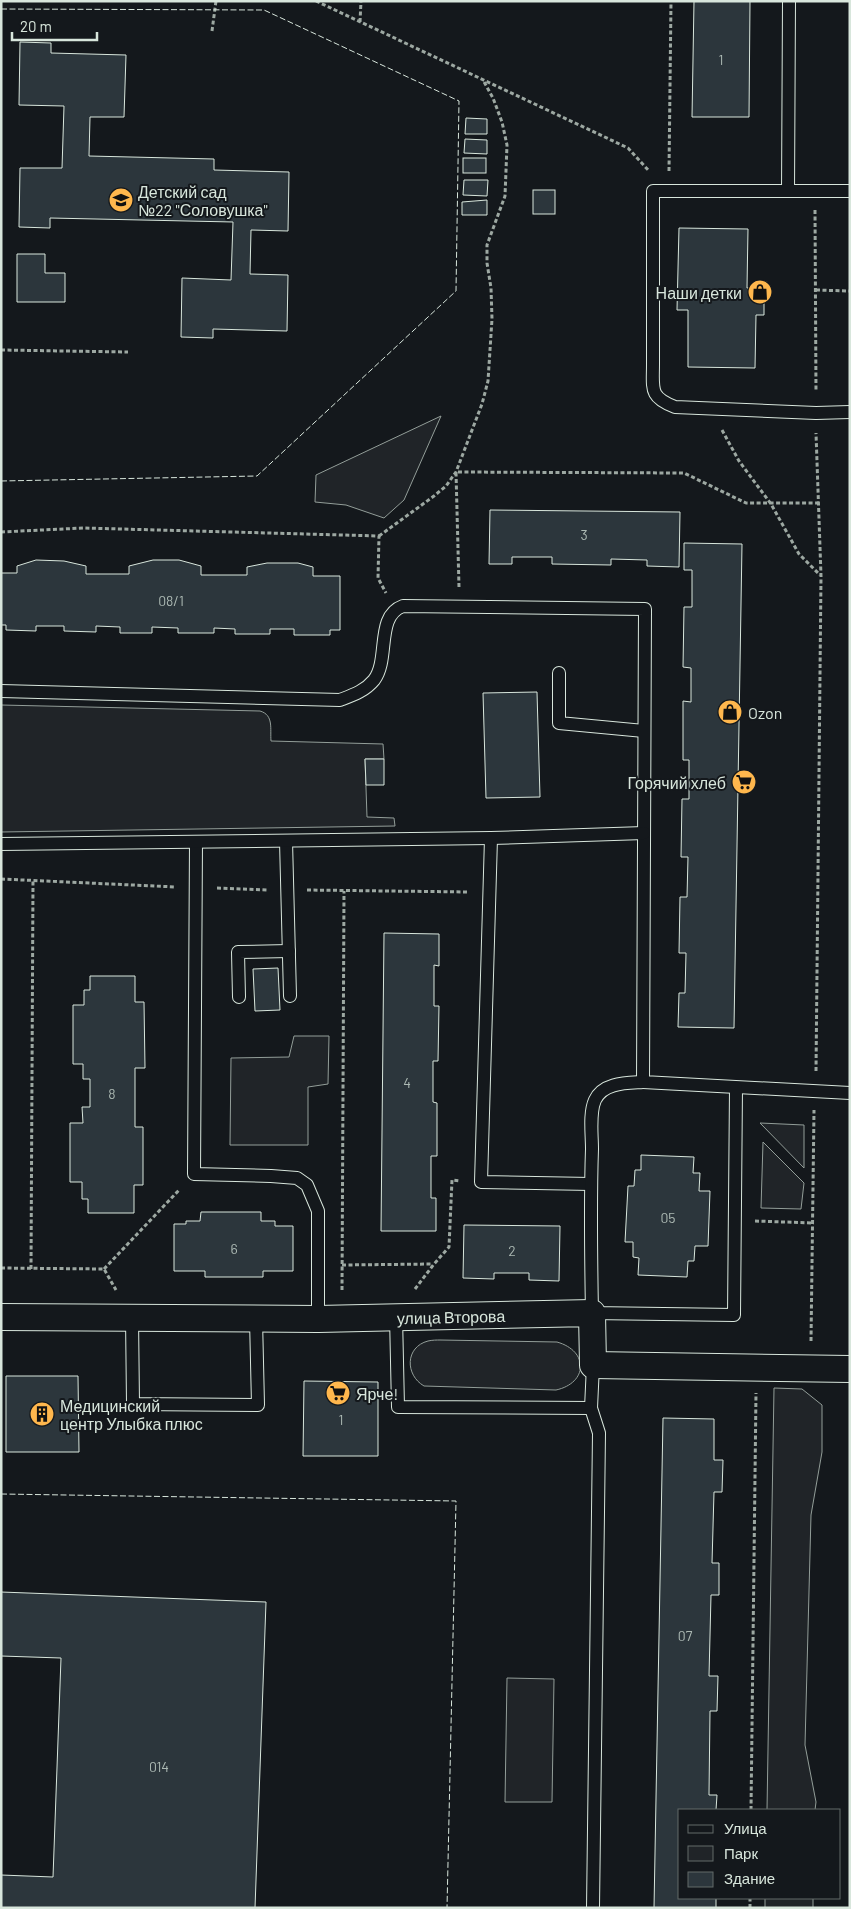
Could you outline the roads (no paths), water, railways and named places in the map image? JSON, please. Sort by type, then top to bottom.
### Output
[{"type":"street","name":"улица Второва","points":[[1,1316],[330,1319],[396,1316],[592,1314]]},
{"type":"street","points":[[592,1314],[593,1365],[810,1370],[850,1369]]},
{"type":"lane","points":[[788,191],[789,1]]},
{"type":"lane","points":[[850,191],[654,191],[653,387],[656,396],[662,402],[675,407],[816,413],[850,412]]},
{"type":"lane","points":[[1,691],[340,700],[364,689],[375,679],[380,667],[389,619],[395,609],[403,606],[645,609],[643,1082]]},
{"type":"lane","points":[[559,673],[559,723],[644,731]]},
{"type":"lane","points":[[1,844],[490,838],[644,833]]},
{"type":"lane","points":[[490,838],[480,1182],[591,1184]]},
{"type":"lane","points":[[286,841],[290,996]]},
{"type":"lane","points":[[196,842],[194,1174],[297,1178],[307,1184],[318,1210],[330,1319]]},
{"type":"lane","points":[[239,997],[238,952],[289,951]]},
{"type":"lane","points":[[736,1088],[734,1315],[592,1314],[592,1121],[595,1100],[601,1092],[620,1083],[643,1082],[850,1094]]},
{"type":"lane","points":[[396,1316],[398,1407],[591,1408]]},
{"type":"lane","points":[[132,1317],[133,1404],[258,1405],[256,1319]]},
{"type":"lane","points":[[592,1908],[599,1433],[591,1408],[593,1365]]},
{"type":"place","name":"Детский сад №22 \"Соловушка\"","points":[[121,200]]},
{"type":"place","name":"Наши детки","points":[[760,292]]},
{"type":"place","name":"Ozon","points":[[730,712]]},
{"type":"place","name":"Горячий хлеб","points":[[744,782]]},
{"type":"place","name":"Ярче!","points":[[338,1393]]},
{"type":"place","name":"Медицинский центр Улыбка плюс","points":[[42,1414]]}]
